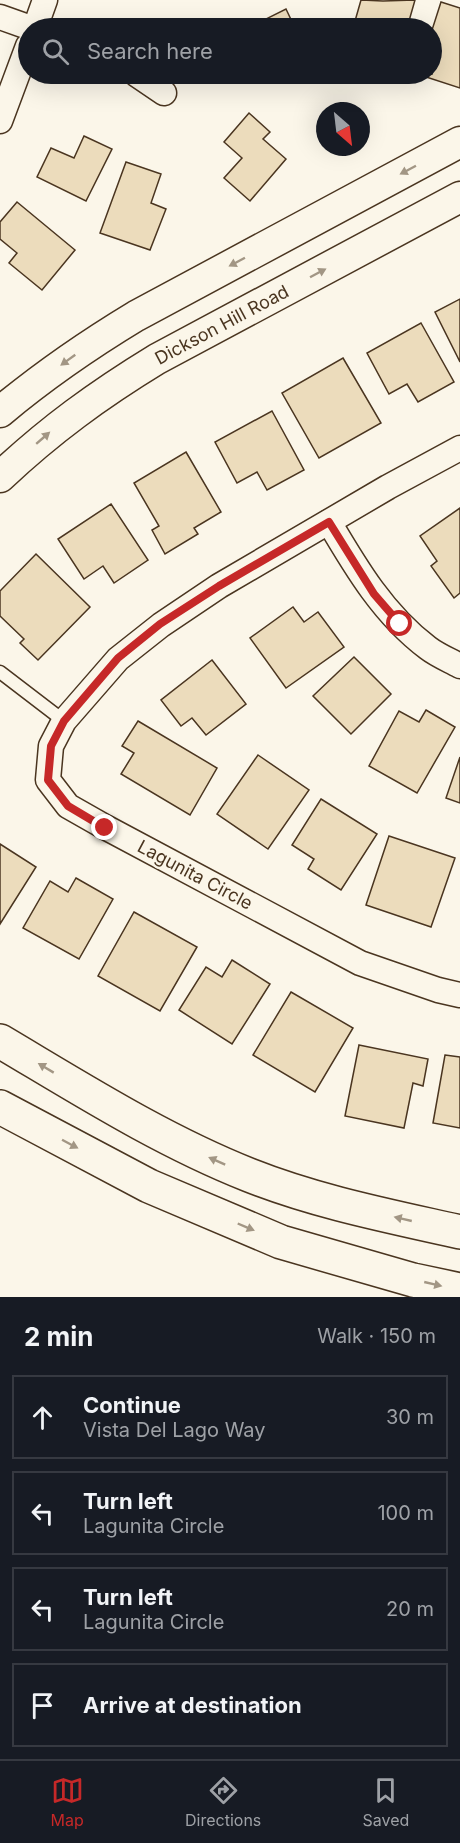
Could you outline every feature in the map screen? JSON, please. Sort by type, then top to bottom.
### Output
[{"type":"main road","points":[[0,1041],[170,1140],[251,1176],[355,1209],[460,1232]]},
{"type":"main road","points":[[0,1107],[149,1186],[281,1242],[413,1280],[460,1290]]},
{"type":"street","points":[[37,18],[45,0]]},
{"type":"street","points":[[0,17],[18,23]]},
{"type":"street","points":[[0,121],[18,73]]},
{"type":"street","points":[[151,84],[164,93]]},
{"type":"street","points":[[0,412],[86,347],[136,316],[460,142]]},
{"type":"street","name":"Dickson Hill Road","points":[[0,477],[59,425],[110,388],[157,359],[460,196]]},
{"type":"street","name":"Lagunita Circle","points":[[460,448],[219,586],[160,624],[118,658],[64,721],[51,746],[48,780],[68,806],[105,828],[360,963],[438,990],[460,995]]},
{"type":"street","points":[[329,522],[374,594],[400,624],[429,649],[460,666]]},
{"type":"lane","points":[[0,672],[64,721]]},
{"type":"building","points":[[361,0],[415,0],[410,18],[356,18]]},
{"type":"building","points":[[441,2],[460,8],[460,88],[442,82],[442,18],[436,18]]},
{"type":"building","points":[[286,9],[290,18],[268,18]]},
{"type":"building","points":[[249,113],[270,132],[263,139],[286,159],[250,201],[224,178],[242,158],[224,142]]},
{"type":"building","points":[[84,136],[112,149],[86,201],[37,177],[51,148],[74,158]]},
{"type":"building","points":[[126,162],[161,174],[151,203],[166,209],[150,250],[100,233]]},
{"type":"building","points":[[17,202],[75,250],[42,290],[9,263],[17,253],[0,239],[0,222]]},
{"type":"building","points":[[460,299],[460,362],[435,312]]},
{"type":"building","points":[[421,323],[454,382],[418,402],[407,384],[389,394],[367,353]]},
{"type":"building","points":[[343,358],[381,423],[319,458],[282,393]]},
{"type":"building","points":[[272,411],[304,470],[267,490],[257,472],[237,483],[215,442]]},
{"type":"building","points":[[186,452],[221,512],[194,528],[198,534],[165,554],[152,530],[159,526],[134,483]]},
{"type":"building","points":[[111,504],[148,560],[114,583],[103,566],[84,579],[58,539]]},
{"type":"building","points":[[460,508],[460,593],[454,598],[431,566],[437,561],[420,536]]},
{"type":"building","points":[[36,554],[90,607],[38,660],[20,643],[24,639],[0,616],[0,591]]},
{"type":"building","points":[[293,607],[304,622],[318,612],[344,647],[286,688],[250,638]]},
{"type":"building","points":[[354,657],[391,694],[351,734],[313,696]]},
{"type":"building","points":[[212,660],[246,704],[206,735],[192,718],[181,726],[161,700]]},
{"type":"building","points":[[426,710],[455,727],[417,793],[369,766],[399,711],[419,722]]},
{"type":"building","points":[[138,721],[217,768],[190,815],[121,774],[134,753],[122,746]]},
{"type":"building","points":[[258,755],[309,790],[268,849],[217,814]]},
{"type":"building","points":[[460,757],[460,803],[446,798]]},
{"type":"building","points":[[321,799],[377,834],[341,890],[308,869],[314,859],[292,845]]},
{"type":"building","points":[[389,836],[455,858],[431,927],[366,905]]},
{"type":"building","points":[[0,844],[36,867],[0,924]]},
{"type":"building","points":[[76,878],[113,899],[79,959],[23,928],[50,881],[68,892]]},
{"type":"building","points":[[134,912],[197,947],[160,1011],[98,976]]},
{"type":"building","points":[[232,960],[270,984],[232,1044],[179,1010],[206,967],[222,977]]},
{"type":"building","points":[[291,992],[353,1028],[315,1092],[253,1055]]},
{"type":"building","points":[[359,1045],[428,1059],[423,1086],[413,1083],[404,1128],[345,1116]]},
{"type":"building","points":[[445,1055],[460,1057],[460,1128],[433,1123]]},
{"type":"route","points":[[105,828],[68,806],[48,780],[51,746],[64,721],[118,658],[160,624],[219,586],[329,522],[374,594],[400,624]]}]
